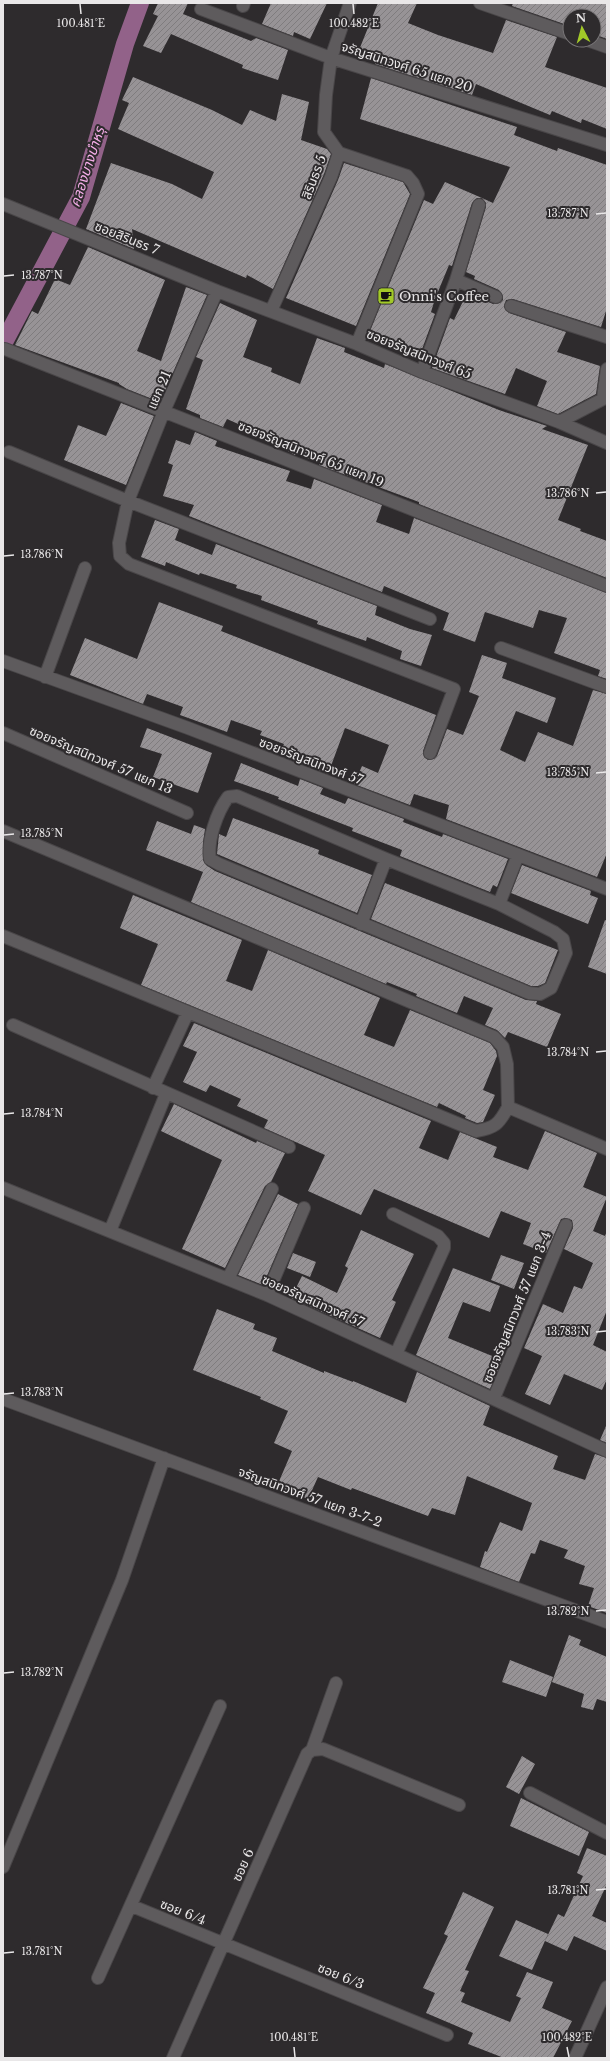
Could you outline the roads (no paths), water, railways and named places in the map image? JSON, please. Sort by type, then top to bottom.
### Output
[{"type":"street","name":"สิรินธร 5","points":[[271,311],[331,177],[339,153],[324,132],[326,95],[331,58],[350,3]]},
{"type":"street","points":[[480,3],[562,31]]},
{"type":"street","name":"จรัญสนิทวงศ์ 65 แยก 20","points":[[201,9],[331,58],[607,145]]},
{"type":"street","points":[[339,153],[407,176],[413,183],[418,194],[356,344]]},
{"type":"street","name":"ซอยสิรินธร 7","points":[[3,204],[47,220],[217,291]]},
{"type":"street","points":[[422,372],[456,280],[479,205]]},
{"type":"street","points":[[456,280],[496,297]]},
{"type":"street","name":"ซอยจรัญสนิทวงศ์ 65","points":[[217,291],[356,344],[422,372],[559,422],[607,443]]},
{"type":"street","name":"แยก 21","points":[[217,291],[164,411],[128,501],[119,544],[120,556],[129,564],[454,689],[430,752]]},
{"type":"street","points":[[511,306],[607,337]]},
{"type":"street","name":"ซอยจรัญสนิทวงศ์ 65 แยก 19","points":[[5,349],[607,586]]},
{"type":"street","points":[[559,422],[605,397],[607,369]]},
{"type":"street","points":[[9,452],[128,501],[430,619]]},
{"type":"street","points":[[45,677],[85,568]]},
{"type":"street","points":[[501,648],[607,687]]},
{"type":"street","name":"ซอยจรัญสนิทวงศ์ 57","points":[[3,661],[188,728],[607,889]]},
{"type":"street","name":"ซอยจรัญสนิทวงศ์ 57 แยก 13","points":[[3,733],[187,813]]},
{"type":"street","points":[[237,796],[386,859],[499,904],[554,932],[563,939],[566,953],[551,988],[540,994],[529,993],[219,864],[210,859],[208,848],[222,806],[228,797],[237,796]]},
{"type":"street","points":[[3,830],[494,1037],[503,1047],[507,1064],[508,1104],[501,1121],[489,1129],[476,1131],[3,936]]},
{"type":"street","points":[[499,904],[518,855]]},
{"type":"street","points":[[361,924],[386,859]]},
{"type":"street","points":[[153,1088],[188,1012]]},
{"type":"street","points":[[13,1025],[166,1094],[289,1147]]},
{"type":"street","points":[[110,1231],[166,1094]]},
{"type":"street","points":[[508,1104],[607,1149]]},
{"type":"street","name":"ซอยจรัญสนิทวงศ์ 57","points":[[3,1188],[267,1295],[607,1451]]},
{"type":"street","points":[[228,1279],[272,1189]]},
{"type":"street","points":[[267,1295],[304,1208]]},
{"type":"street","points":[[393,1214],[438,1236],[444,1243],[444,1248],[396,1354]]},
{"type":"street","name":"ซอยจรัญสนิทวงศ์ 57 แยก 3-4","points":[[494,1398],[566,1225]]},
{"type":"street","name":"จรัญสนิทวงศ์ 57 แยก 3-7-2","points":[[3,1399],[607,1622]]},
{"type":"street","points":[[3,1867],[122,1580],[164,1458]]},
{"type":"street","name":"ซอย 6","points":[[173,2058],[307,1754],[312,1750],[336,1683]]},
{"type":"street","points":[[98,1978],[132,1906],[220,1706]]},
{"type":"street","points":[[312,1750],[323,1749],[459,1805]]},
{"type":"street","points":[[530,1793],[607,1833]]},
{"type":"street","name":"ซอย 6/4","points":[[132,1906],[224,1943]]},
{"type":"street","name":"ซอย 6/3","points":[[224,1943],[447,2035]]},
{"type":"street","points":[[576,2058],[607,1987]]},
{"type":"waterway","name":"คลองบางบำหรุ","points":[[3,344],[81,197],[125,44],[140,3]]},
{"type":"place","name":"Onni's Coffee","points":[[386,296]]}]
